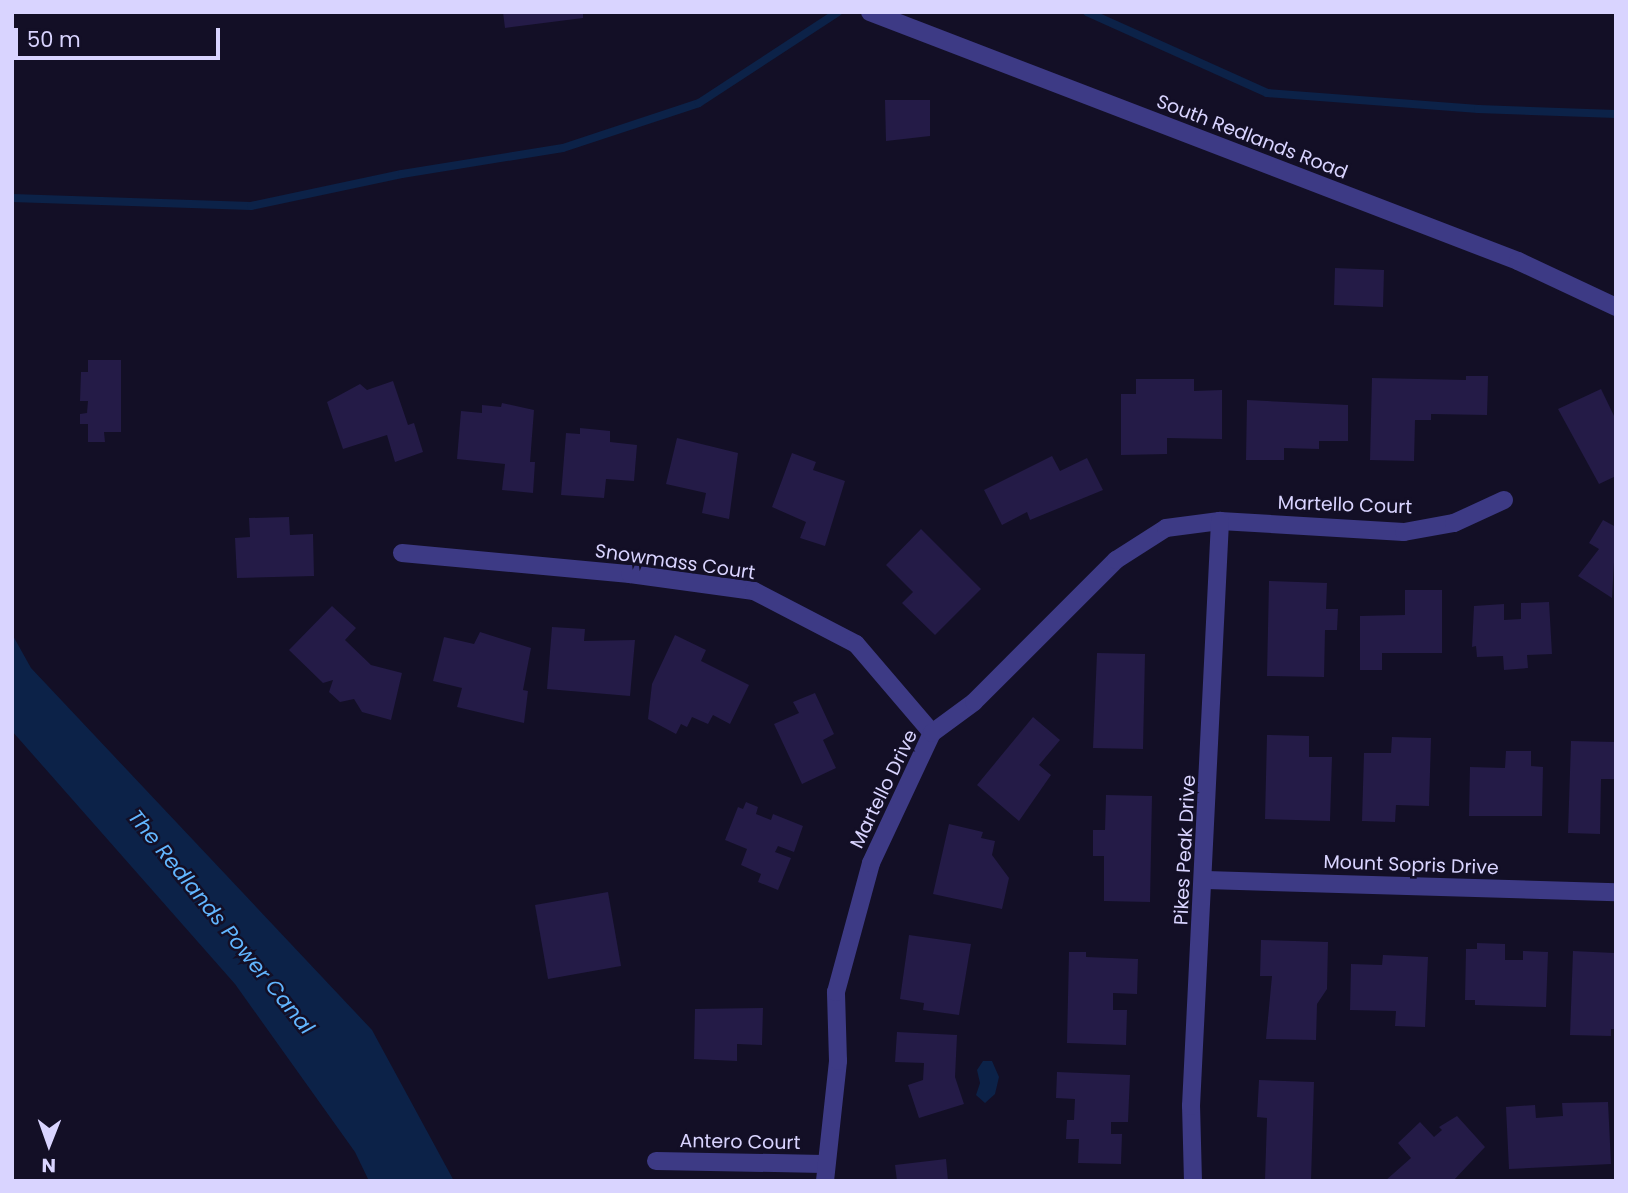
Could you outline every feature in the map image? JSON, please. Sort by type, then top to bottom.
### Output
[{"type":"street","name":"South Redlands Road","points":[[870,12],[1518,261],[1616,307]]},
{"type":"street","name":"Martello Court","points":[[1220,521],[1404,532],[1454,523],[1504,500]]},
{"type":"street","name":"Martello Drive","points":[[825,1172],[838,1061],[836,992],[871,863],[932,733],[974,702],[1116,560],[1167,528],[1220,521]]},
{"type":"street","name":"Pikes Peak Drive","points":[[1193,1181],[1191,1106],[1206,880],[1220,521]]},
{"type":"street","name":"Snowmass Court","points":[[402,553],[631,574],[754,591],[856,644],[932,733]]},
{"type":"street","name":"Mount Sopris Drive","points":[[1206,880],[1616,892]]},
{"type":"street","name":"Antero Court","points":[[656,1161],[825,1172]]},
{"type":"water","name":"The Redlands Power Canal","points":[[12,634],[31,668],[372,1030],[454,1181],[369,1181],[355,1152],[235,984],[12,731]]},
{"type":"water","points":[[983,1061],[992,1061],[999,1077],[995,1094],[985,1103],[976,1095],[980,1083],[977,1070]]},
{"type":"building","points":[[503,12],[583,12],[583,18],[505,28]]},
{"type":"building","points":[[885,100],[930,100],[930,136],[886,141]]},
{"type":"building","points":[[1335,268],[1384,270],[1383,307],[1334,305]]},
{"type":"building","points":[[88,360],[121,360],[121,432],[104,432],[105,442],[88,442],[88,424],[80,424],[80,414],[87,413],[88,401],[80,401],[81,372],[88,372]]},
{"type":"building","points":[[1466,376],[1488,376],[1487,415],[1431,414],[1431,420],[1415,420],[1414,461],[1370,460],[1372,378],[1466,380]]},
{"type":"building","points":[[1136,379],[1194,379],[1194,391],[1222,390],[1222,439],[1167,438],[1167,454],[1121,455],[1121,394],[1136,394]]},
{"type":"building","points":[[393,381],[408,425],[414,423],[423,452],[395,462],[387,435],[343,449],[327,402],[360,384],[367,390]]},
{"type":"building","points":[[1601,389],[1616,420],[1616,476],[1599,484],[1558,409]]},
{"type":"building","points":[[1247,400],[1348,405],[1348,441],[1319,441],[1319,449],[1284,448],[1284,460],[1246,460]]},
{"type":"building","points":[[502,403],[534,410],[530,462],[535,462],[533,493],[502,490],[505,464],[457,459],[461,411],[482,413],[482,405],[501,407]]},
{"type":"building","points":[[580,428],[610,431],[610,442],[637,445],[634,481],[606,479],[604,498],[561,495],[566,433],[580,434]]},
{"type":"building","points":[[677,438],[738,453],[729,519],[702,513],[706,493],[666,484]]},
{"type":"building","points":[[792,453],[816,462],[813,470],[845,481],[825,546],[800,538],[806,522],[772,507]]},
{"type":"building","points":[[1052,456],[1060,471],[1087,458],[1103,490],[1030,520],[1027,512],[1002,525],[984,490]]},
{"type":"building","points":[[289,517],[290,535],[313,534],[314,576],[237,578],[235,538],[250,537],[249,518]]},
{"type":"building","points":[[1603,520],[1616,527],[1612,598],[1578,576],[1599,549],[1589,543]]},
{"type":"building","points":[[921,529],[981,589],[935,635],[902,603],[913,592],[886,565]]},
{"type":"building","points":[[1269,581],[1327,583],[1326,609],[1338,609],[1337,630],[1325,630],[1324,677],[1267,676]]},
{"type":"building","points":[[1405,590],[1442,590],[1442,653],[1382,653],[1382,670],[1360,670],[1360,616],[1405,615]]},
{"type":"building","points":[[1549,602],[1552,654],[1527,655],[1528,668],[1504,670],[1503,656],[1477,657],[1476,646],[1472,647],[1474,606],[1504,604],[1504,620],[1521,619],[1521,603]]},
{"type":"building","points":[[332,606],[356,628],[345,640],[371,665],[402,673],[391,720],[362,712],[354,699],[340,702],[329,692],[333,680],[323,683],[289,650]]},
{"type":"building","points":[[552,627],[585,629],[584,641],[635,640],[630,696],[547,689]]},
{"type":"building","points":[[480,632],[531,648],[523,690],[528,691],[524,723],[457,707],[462,688],[433,681],[444,637],[474,644]]},
{"type":"building","points":[[675,635],[706,650],[701,661],[749,685],[730,724],[713,715],[708,724],[692,717],[687,727],[681,724],[676,734],[648,719],[652,684]]},
{"type":"building","points":[[1097,653],[1145,654],[1143,749],[1093,748]]},
{"type":"building","points":[[815,693],[834,734],[823,740],[836,768],[802,784],[774,724],[799,713],[793,702]]},
{"type":"building","points":[[1033,717],[1060,740],[1039,765],[1051,775],[1019,821],[977,785]]},
{"type":"building","points":[[1267,735],[1309,736],[1309,757],[1332,757],[1330,821],[1265,819]]},
{"type":"building","points":[[1392,737],[1431,738],[1429,806],[1396,805],[1395,822],[1362,821],[1364,753],[1391,753]]},
{"type":"building","points":[[1571,741],[1616,742],[1616,779],[1601,779],[1600,834],[1568,833]]},
{"type":"building","points":[[1506,751],[1531,751],[1531,766],[1543,767],[1542,816],[1469,816],[1470,767],[1505,768]]},
{"type":"building","points":[[1106,795],[1152,796],[1150,902],[1104,901],[1104,856],[1093,856],[1093,830],[1105,830]]},
{"type":"building","points":[[746,802],[758,807],[756,814],[771,820],[773,814],[803,826],[794,852],[778,846],[775,852],[791,858],[778,890],[758,882],[761,874],[741,865],[747,849],[725,840],[738,807],[743,809]]},
{"type":"building","points":[[949,824],[983,832],[981,838],[995,841],[992,855],[1009,878],[1002,909],[933,894]]},
{"type":"building","points":[[608,892],[621,966],[548,979],[535,905]]},
{"type":"building","points":[[909,935],[971,944],[959,1015],[923,1010],[924,1003],[900,999]]},
{"type":"building","points":[[1261,940],[1328,942],[1327,989],[1317,1004],[1316,1040],[1266,1039],[1272,976],[1260,976]]},
{"type":"building","points":[[1477,943],[1505,944],[1505,960],[1523,960],[1523,951],[1548,952],[1546,1007],[1475,1005],[1475,1000],[1465,1000],[1466,949],[1477,949]]},
{"type":"building","points":[[1573,951],[1614,953],[1616,1029],[1611,1029],[1611,1036],[1570,1035]]},
{"type":"building","points":[[1069,952],[1086,952],[1086,957],[1138,959],[1137,994],[1113,993],[1113,1010],[1127,1010],[1126,1045],[1067,1043]]},
{"type":"building","points":[[1383,955],[1428,957],[1425,1027],[1395,1026],[1396,1011],[1350,1010],[1351,964],[1382,965]]},
{"type":"building","points":[[763,1008],[762,1045],[737,1044],[737,1061],[694,1059],[695,1009]]},
{"type":"building","points":[[897,1032],[957,1035],[955,1077],[964,1104],[919,1118],[908,1085],[923,1080],[924,1063],[895,1062]]},
{"type":"building","points":[[1057,1072],[1130,1075],[1128,1122],[1111,1122],[1111,1134],[1122,1134],[1121,1164],[1078,1163],[1079,1139],[1066,1139],[1067,1120],[1074,1120],[1075,1099],[1056,1098]]},
{"type":"building","points":[[1259,1080],[1314,1082],[1311,1181],[1265,1180],[1267,1118],[1257,1117]]},
{"type":"building","points":[[1608,1102],[1611,1164],[1509,1169],[1506,1107],[1535,1105],[1536,1118],[1563,1116],[1562,1103]]},
{"type":"building","points":[[1457,1116],[1485,1147],[1453,1181],[1385,1181],[1411,1158],[1398,1143],[1420,1122],[1434,1137],[1442,1130],[1439,1127]]},
{"type":"building","points":[[946,1159],[948,1181],[897,1181],[895,1165]]},
{"type":"waterway","points":[[12,198],[251,206],[402,174],[563,148],[699,103],[838,12]]},
{"type":"waterway","points":[[1087,12],[1267,93],[1478,109],[1616,114]]}]
